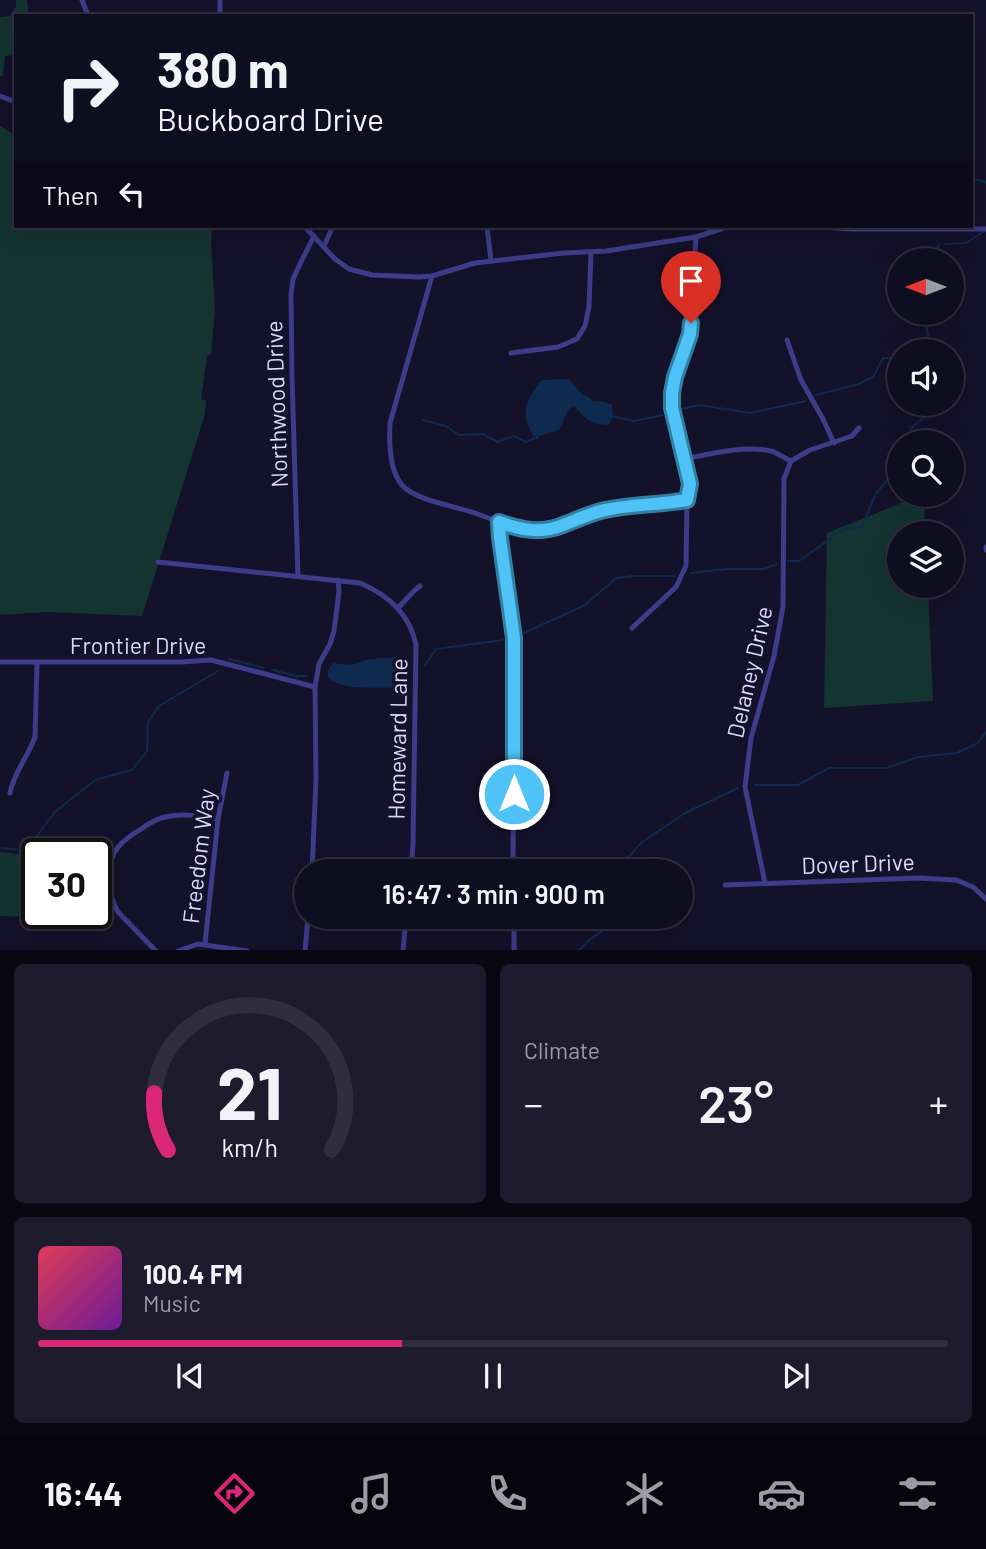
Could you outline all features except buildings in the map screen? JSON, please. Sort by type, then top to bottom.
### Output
[{"type":"street","points":[[306,228],[342,266],[358,273],[401,276],[432,276],[466,265],[491,261],[591,252],[696,237],[724,228]]},
{"type":"street","points":[[324,246],[332,228]]},
{"type":"street","points":[[488,228],[491,261]]},
{"type":"street","points":[[836,228],[986,229]]},
{"type":"street","name":"Northwood Drive","points":[[298,576],[291,294],[293,279],[314,236]]},
{"type":"street","points":[[632,628],[676,587],[686,566],[687,500],[690,484],[672,408],[672,393],[690,334],[696,237]]},
{"type":"street","points":[[511,353],[558,347],[577,339],[585,326],[589,307],[591,252]]},
{"type":"street","points":[[432,276],[390,423],[389,441],[394,471],[402,486],[415,495],[523,530],[539,531],[560,527],[607,509],[687,500]]},
{"type":"street","points":[[787,340],[801,380],[834,443]]},
{"type":"street","points":[[684,459],[758,449],[776,453],[791,461],[810,450],[852,436],[859,428]]},
{"type":"street","name":"Delaney Drive","points":[[765,883],[746,787],[746,770],[751,738],[774,656],[783,607],[784,479],[791,461]]},
{"type":"street","points":[[499,522],[514,638],[513,859]]},
{"type":"street","name":"Homeward Lane","points":[[158,562],[360,583],[383,593],[398,608],[412,630],[416,652],[412,859]]},
{"type":"street","points":[[313,859],[316,779],[315,687],[319,664],[334,631],[338,580]]},
{"type":"street","points":[[398,608],[420,586]]},
{"type":"street","name":"Frontier Drive","points":[[0,662],[211,660],[315,687]]},
{"type":"street","points":[[10,793],[12,780],[35,737],[37,663]]},
{"type":"street","name":"Freedom Way","points":[[205,944],[218,819],[227,773]]},
{"type":"street","points":[[156,950],[118,912],[110,895],[110,866],[114,855],[130,836],[161,818],[186,815],[218,819]]},
{"type":"street","name":"Dover Drive","points":[[725,885],[918,878],[956,880],[973,887],[986,899]]},
{"type":"street","points":[[304,950],[307,929]]},
{"type":"street","points":[[403,950],[405,929]]},
{"type":"street","points":[[514,929],[514,950]]},
{"type":"street","points":[[178,950],[193,944],[247,950]]},
{"type":"green space","points":[[16,0],[27,0],[29,14],[14,14],[14,55],[5,56],[3,76],[0,76],[0,17],[10,16],[16,7]]},
{"type":"green space","points":[[0,126],[14,135],[14,228],[212,228],[215,309],[211,355],[207,356],[201,399],[206,401],[205,414],[142,616],[46,612],[0,615]]},
{"type":"green space","points":[[891,507],[924,507],[925,521],[887,521],[887,598],[929,598],[933,701],[824,708],[827,533]]},
{"type":"green space","points":[[0,852],[21,854],[21,917],[0,916]]},
{"type":"water","points":[[569,379],[592,401],[612,405],[613,416],[609,425],[588,420],[574,406],[569,409],[559,430],[533,436],[525,414],[533,392],[542,380]]},
{"type":"water","points":[[399,657],[405,660],[403,683],[397,688],[351,687],[328,678],[328,670],[333,663],[350,665],[370,659]]},
{"type":"waterway","points":[[973,179],[986,183]]},
{"type":"waterway","points":[[945,244],[966,243],[983,232]]},
{"type":"waterway","points":[[927,326],[928,339]]},
{"type":"waterway","points":[[816,395],[859,384],[873,377],[883,358],[887,358]]},
{"type":"waterway","points":[[681,409],[700,405],[750,413],[806,401]]},
{"type":"waterway","points":[[611,416],[634,421],[663,415]]},
{"type":"waterway","points":[[910,430],[924,416]]},
{"type":"waterway","points":[[423,420],[446,426],[459,435],[483,434],[498,442],[514,436],[526,442],[538,437]]},
{"type":"waterway","points":[[788,561],[799,561],[844,529],[862,527],[876,493],[887,481]]},
{"type":"waterway","points":[[691,573],[764,569],[777,564]]},
{"type":"waterway","points":[[524,633],[585,605],[616,578],[674,576]]},
{"type":"waterway","points":[[425,665],[436,649],[504,640]]},
{"type":"waterway","points":[[229,659],[264,668]]},
{"type":"waterway","points":[[273,670],[307,676]]},
{"type":"waterway","points":[[0,848],[26,850],[55,812],[95,780],[132,770],[147,751],[148,722],[159,706],[218,671]]},
{"type":"waterway","points":[[755,785],[798,785],[829,768],[887,768],[918,757],[957,753],[978,743],[986,732]]},
{"type":"waterway","points":[[627,859],[641,843],[685,813],[738,788]]},
{"type":"waterway","points":[[580,950],[605,929]]},
{"type":"route","points":[[514,794],[514,638],[499,522],[523,530],[539,531],[560,527],[607,509],[687,500],[690,484],[672,408],[672,393],[691,323]]}]
